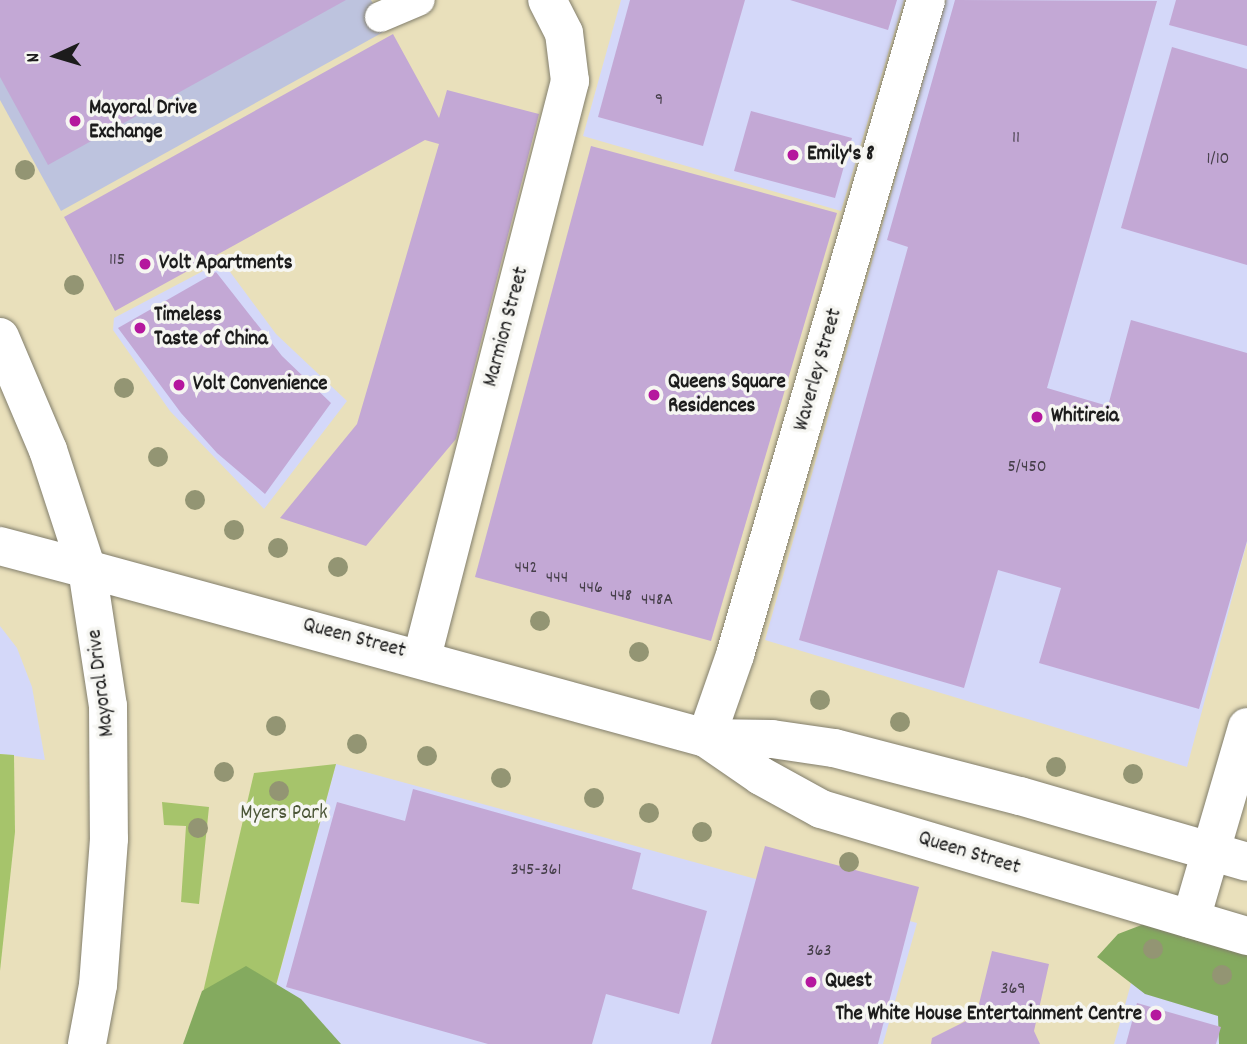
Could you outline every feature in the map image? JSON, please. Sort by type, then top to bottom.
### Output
[{"type":"main road","name":"Marmion Street","points":[[422,657],[570,81],[564,33],[547,0]]},
{"type":"main road","name":"Waverley Street","points":[[706,738],[738,642],[926,0]]},
{"type":"main road","name":"Mayoral Drive","points":[[0,337],[48,450],[87,569],[110,737],[109,839],[98,985],[87,1044]]},
{"type":"main road","name":"Queen Street","points":[[0,546],[422,657],[706,738],[772,739],[834,748],[1020,796],[1247,862]]},
{"type":"main road","points":[[1191,919],[1247,727]]},
{"type":"main road","name":"Queen Street","points":[[706,738],[761,776],[821,809],[1247,936]]},
{"type":"lane","points":[[380,17],[420,0]]},
{"type":"shaded area","name":"Mayoral Drive Exchange","points":[[0,0],[371,0],[387,30],[61,211],[0,100]]},
{"type":"shaded area","points":[[621,0],[904,0],[841,211],[583,136]]},
{"type":"shaded area","name":"Whitireia","points":[[946,0],[1247,0],[1247,542],[1187,767],[765,640]]},
{"type":"shaded area","points":[[222,261],[276,334],[347,401],[264,509],[170,411],[113,330],[114,318]]},
{"type":"shaded area","points":[[0,626],[17,648],[32,687],[45,760],[0,754]]},
{"type":"shaded area","points":[[336,764],[917,923],[883,1044],[285,1044],[262,1038]]},
{"type":"shaded area","points":[[1132,980],[1234,1010],[1224,1044],[1114,1044]]},
{"type":"green space","points":[[0,754],[14,755],[15,832],[0,971]]},
{"type":"green space","name":"Myers Park","points":[[336,764],[262,1037],[191,1044],[254,773]]},
{"type":"green space","points":[[162,802],[209,807],[199,904],[181,902],[186,826],[164,825]]},
{"type":"green space","points":[[1247,916],[1247,1044],[1219,1044],[1218,1016],[1145,994],[1097,957],[1118,934],[1152,921]]},
{"type":"green space","points":[[246,966],[301,999],[341,1044],[183,1044],[202,991]]},
{"type":"building","name":"Mayoral Drive Exchange","points":[[0,0],[346,0],[48,165],[0,77]]},
{"type":"building","points":[[630,0],[745,0],[703,146],[598,117]]},
{"type":"building","points":[[790,0],[897,0],[888,30]]},
{"type":"building","name":"Whitireia","points":[[955,0],[1157,1],[1047,388],[1108,406],[1131,320],[1247,353],[1247,541],[1199,709],[1039,663],[1061,588],[998,570],[964,688],[799,640],[908,247],[887,240]]},
{"type":"building","points":[[1176,0],[1247,0],[1247,46],[1169,25]]},
{"type":"building","name":"Volt Apartments","points":[[393,34],[439,118],[447,90],[539,114],[456,439],[366,546],[280,518],[357,424],[439,144],[425,140],[115,311],[64,217]]},
{"type":"building","points":[[1172,47],[1247,69],[1247,265],[1121,228]]},
{"type":"building","name":"Emily's 8","points":[[751,111],[852,138],[835,198],[734,171]]},
{"type":"building","name":"Queens Square Residences","points":[[591,146],[837,213],[711,641],[475,577]]},
{"type":"building","points":[[216,272],[282,356],[331,403],[265,494],[217,453],[181,413],[118,328]]},
{"type":"building","points":[[413,789],[641,853],[632,889],[707,911],[679,1014],[606,994],[592,1044],[488,1044],[286,987],[337,802],[405,821]]},
{"type":"building","name":"Quest","points":[[765,846],[919,887],[878,1044],[711,1044]]},
{"type":"building","points":[[992,951],[1049,964],[1034,1031],[1040,1044],[931,1044],[932,1038],[976,1016]]},
{"type":"building","name":"The White House Entertainment Centre","points":[[1137,1003],[1221,1027],[1216,1044],[1126,1044]]},
{"type":"place","name":"Mayoral Drive Exchange","points":[[75,121]]},
{"type":"place","name":"Emily's 8","points":[[793,155]]},
{"type":"place","name":"Volt Apartments","points":[[145,264]]},
{"type":"place","name":"Timeless Taste of China","points":[[140,328]]},
{"type":"place","name":"Volt Convenience","points":[[179,385]]},
{"type":"place","name":"Queens Square Residences","points":[[654,395]]},
{"type":"place","name":"Whitireia","points":[[1037,417]]},
{"type":"place","name":"Quest","points":[[811,982]]},
{"type":"place","name":"The White House Entertainment Centre","points":[[1156,1015]]}]
